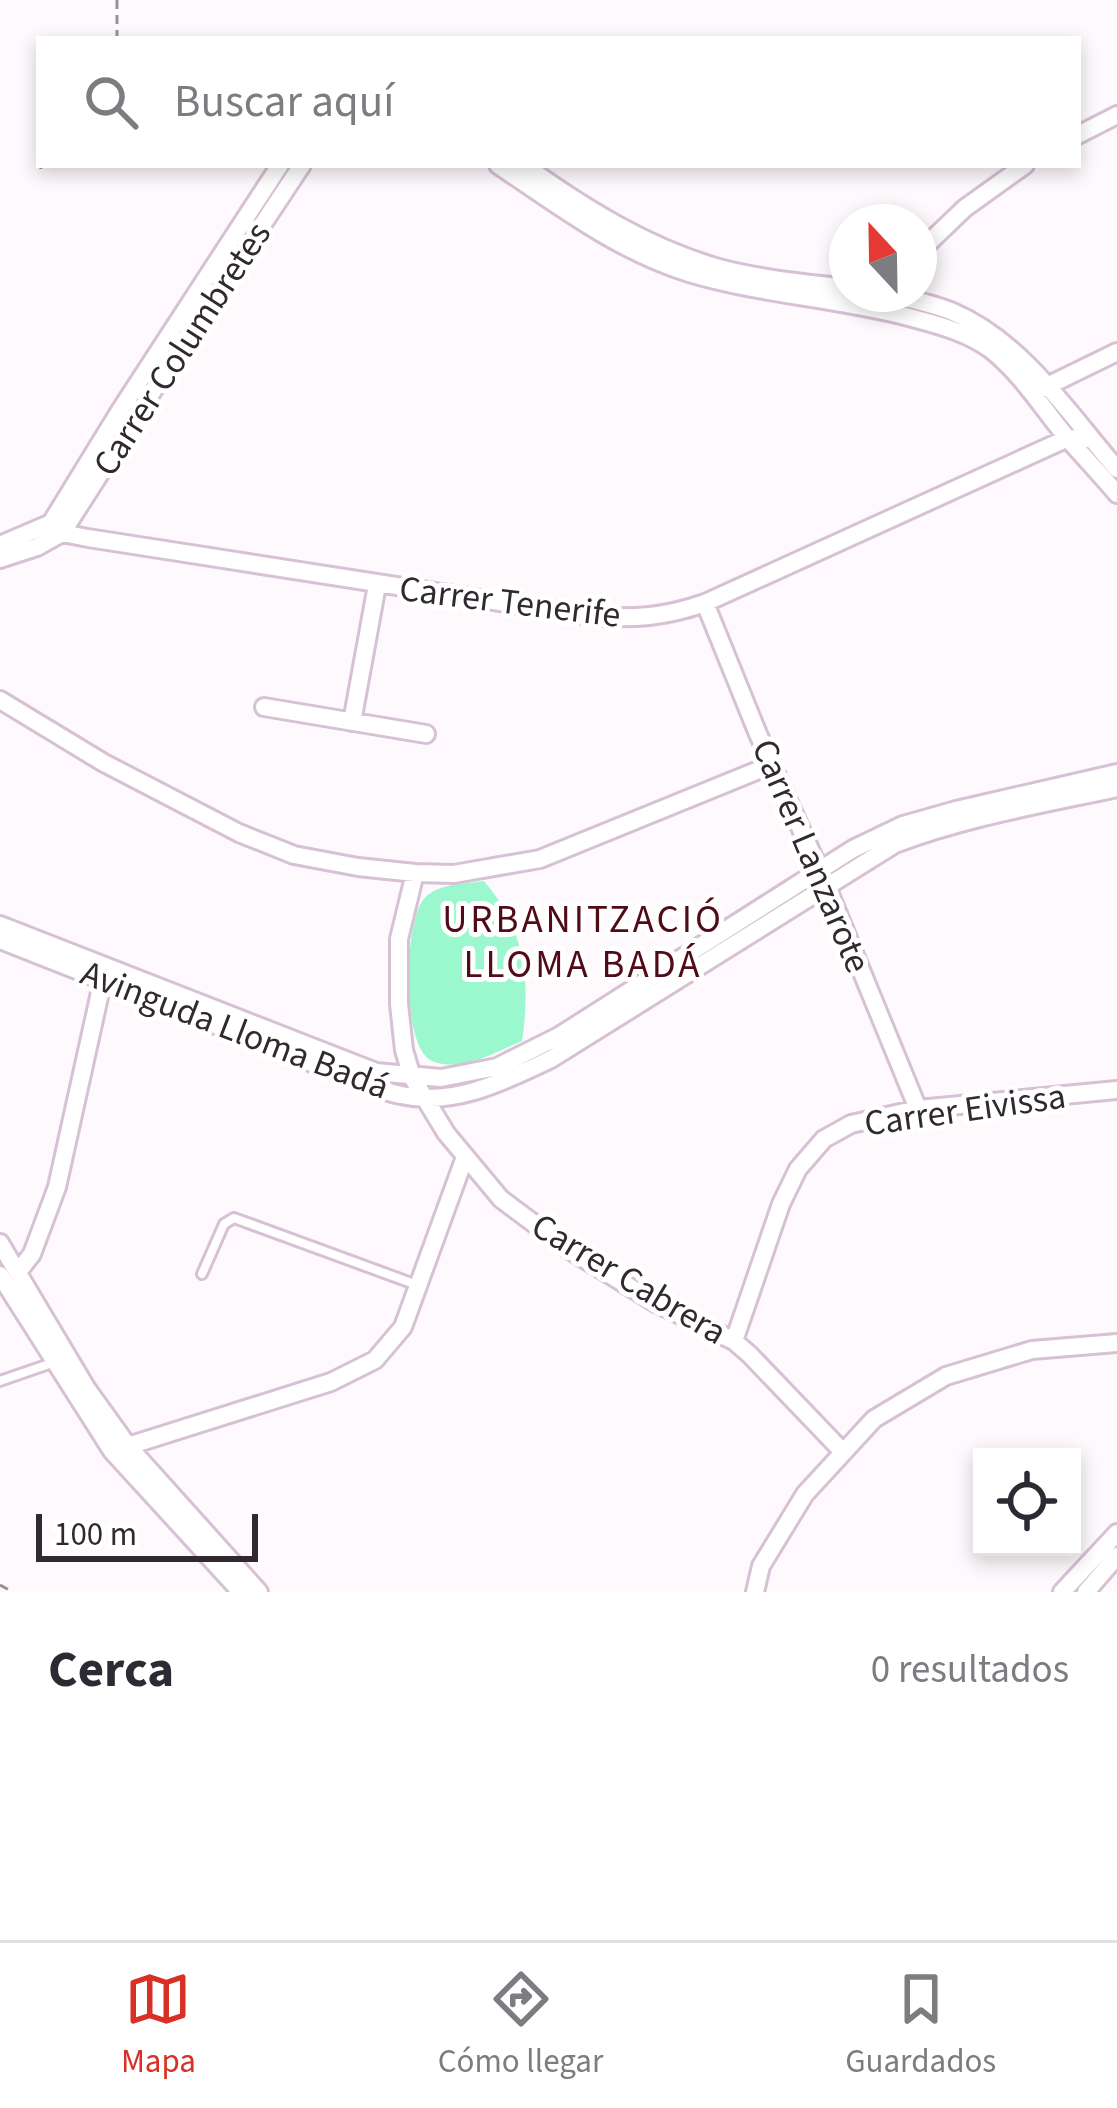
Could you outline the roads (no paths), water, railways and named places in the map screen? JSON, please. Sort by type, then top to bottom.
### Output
[{"type":"street","points":[[1081,134],[1117,116]]},
{"type":"street","name":"Carrer Columbretes","points":[[57,528],[121,409],[278,168]]},
{"type":"street","name":"Carrer Columbretes","points":[[57,528],[300,168]]},
{"type":"street","points":[[502,168],[605,237],[659,262],[764,290],[829,295]]},
{"type":"street","points":[[529,168],[613,224],[667,250],[721,268],[829,285]]},
{"type":"street","points":[[937,234],[964,208],[1021,168]]},
{"type":"street","points":[[915,312],[989,349],[1040,390],[1117,469]]},
{"type":"street","points":[[1040,390],[1117,352]]},
{"type":"street","points":[[1040,390],[1068,438],[1117,494]]},
{"type":"street","points":[[1068,438],[1091,439]]},
{"type":"street","name":"Carrer Tenerife","points":[[57,528],[377,584],[636,619],[705,603],[1068,438]]},
{"type":"street","points":[[0,544],[57,528]]},
{"type":"street","points":[[0,559],[37,547],[57,528]]},
{"type":"street","points":[[352,722],[377,584]]},
{"type":"street","name":"Carrer Lanzarote","points":[[705,603],[918,1108]]},
{"type":"street","points":[[0,700],[104,763],[239,833],[294,855],[415,873],[454,874],[540,859],[771,765]]},
{"type":"street","points":[[264,707],[426,734]]},
{"type":"street","name":"Avinguda Lloma Badá","points":[[0,940],[363,1083],[401,1095],[446,1097],[502,1082],[551,1059],[823,879],[853,849],[903,825],[1117,772]]},
{"type":"street","name":"Avinguda Lloma Badá","points":[[0,925],[376,1072],[441,1078],[497,1067],[538,1047],[823,879],[895,844],[930,831],[1117,788]]},
{"type":"street","points":[[412,1077],[399,1004],[398,939],[415,873]]},
{"type":"street","points":[[9,1273],[32,1254],[57,1187],[104,979]]},
{"type":"street","name":"Carrer Cabrera","points":[[412,1077],[446,1133],[501,1199],[568,1249],[654,1302],[734,1342],[843,1452]]},
{"type":"street","name":"Carrer Eivissa","points":[[734,1342],[781,1204],[798,1169],[824,1139],[851,1124],[918,1108],[1117,1090]]},
{"type":"street","points":[[128,1446],[331,1382],[375,1360],[403,1327],[465,1157]]},
{"type":"street","points":[[0,1243],[9,1273],[54,1363],[112,1451],[241,1592]]},
{"type":"street","points":[[9,1273],[128,1446],[259,1592]]},
{"type":"street","points":[[754,1592],[761,1566],[805,1494],[874,1420],[946,1376],[1032,1350],[1117,1343]]},
{"type":"street","points":[[1062,1592],[1117,1533]]},
{"type":"street","points":[[1086,1592],[1117,1556]]},
{"type":"lane","points":[[202,1274],[224,1223],[234,1218],[418,1286]]},
{"type":"lane","points":[[0,1382],[54,1363]]},
{"type":"district","name":"URBANITZACIÓ LLOMA BADÁ","points":[[583,942]]}]
